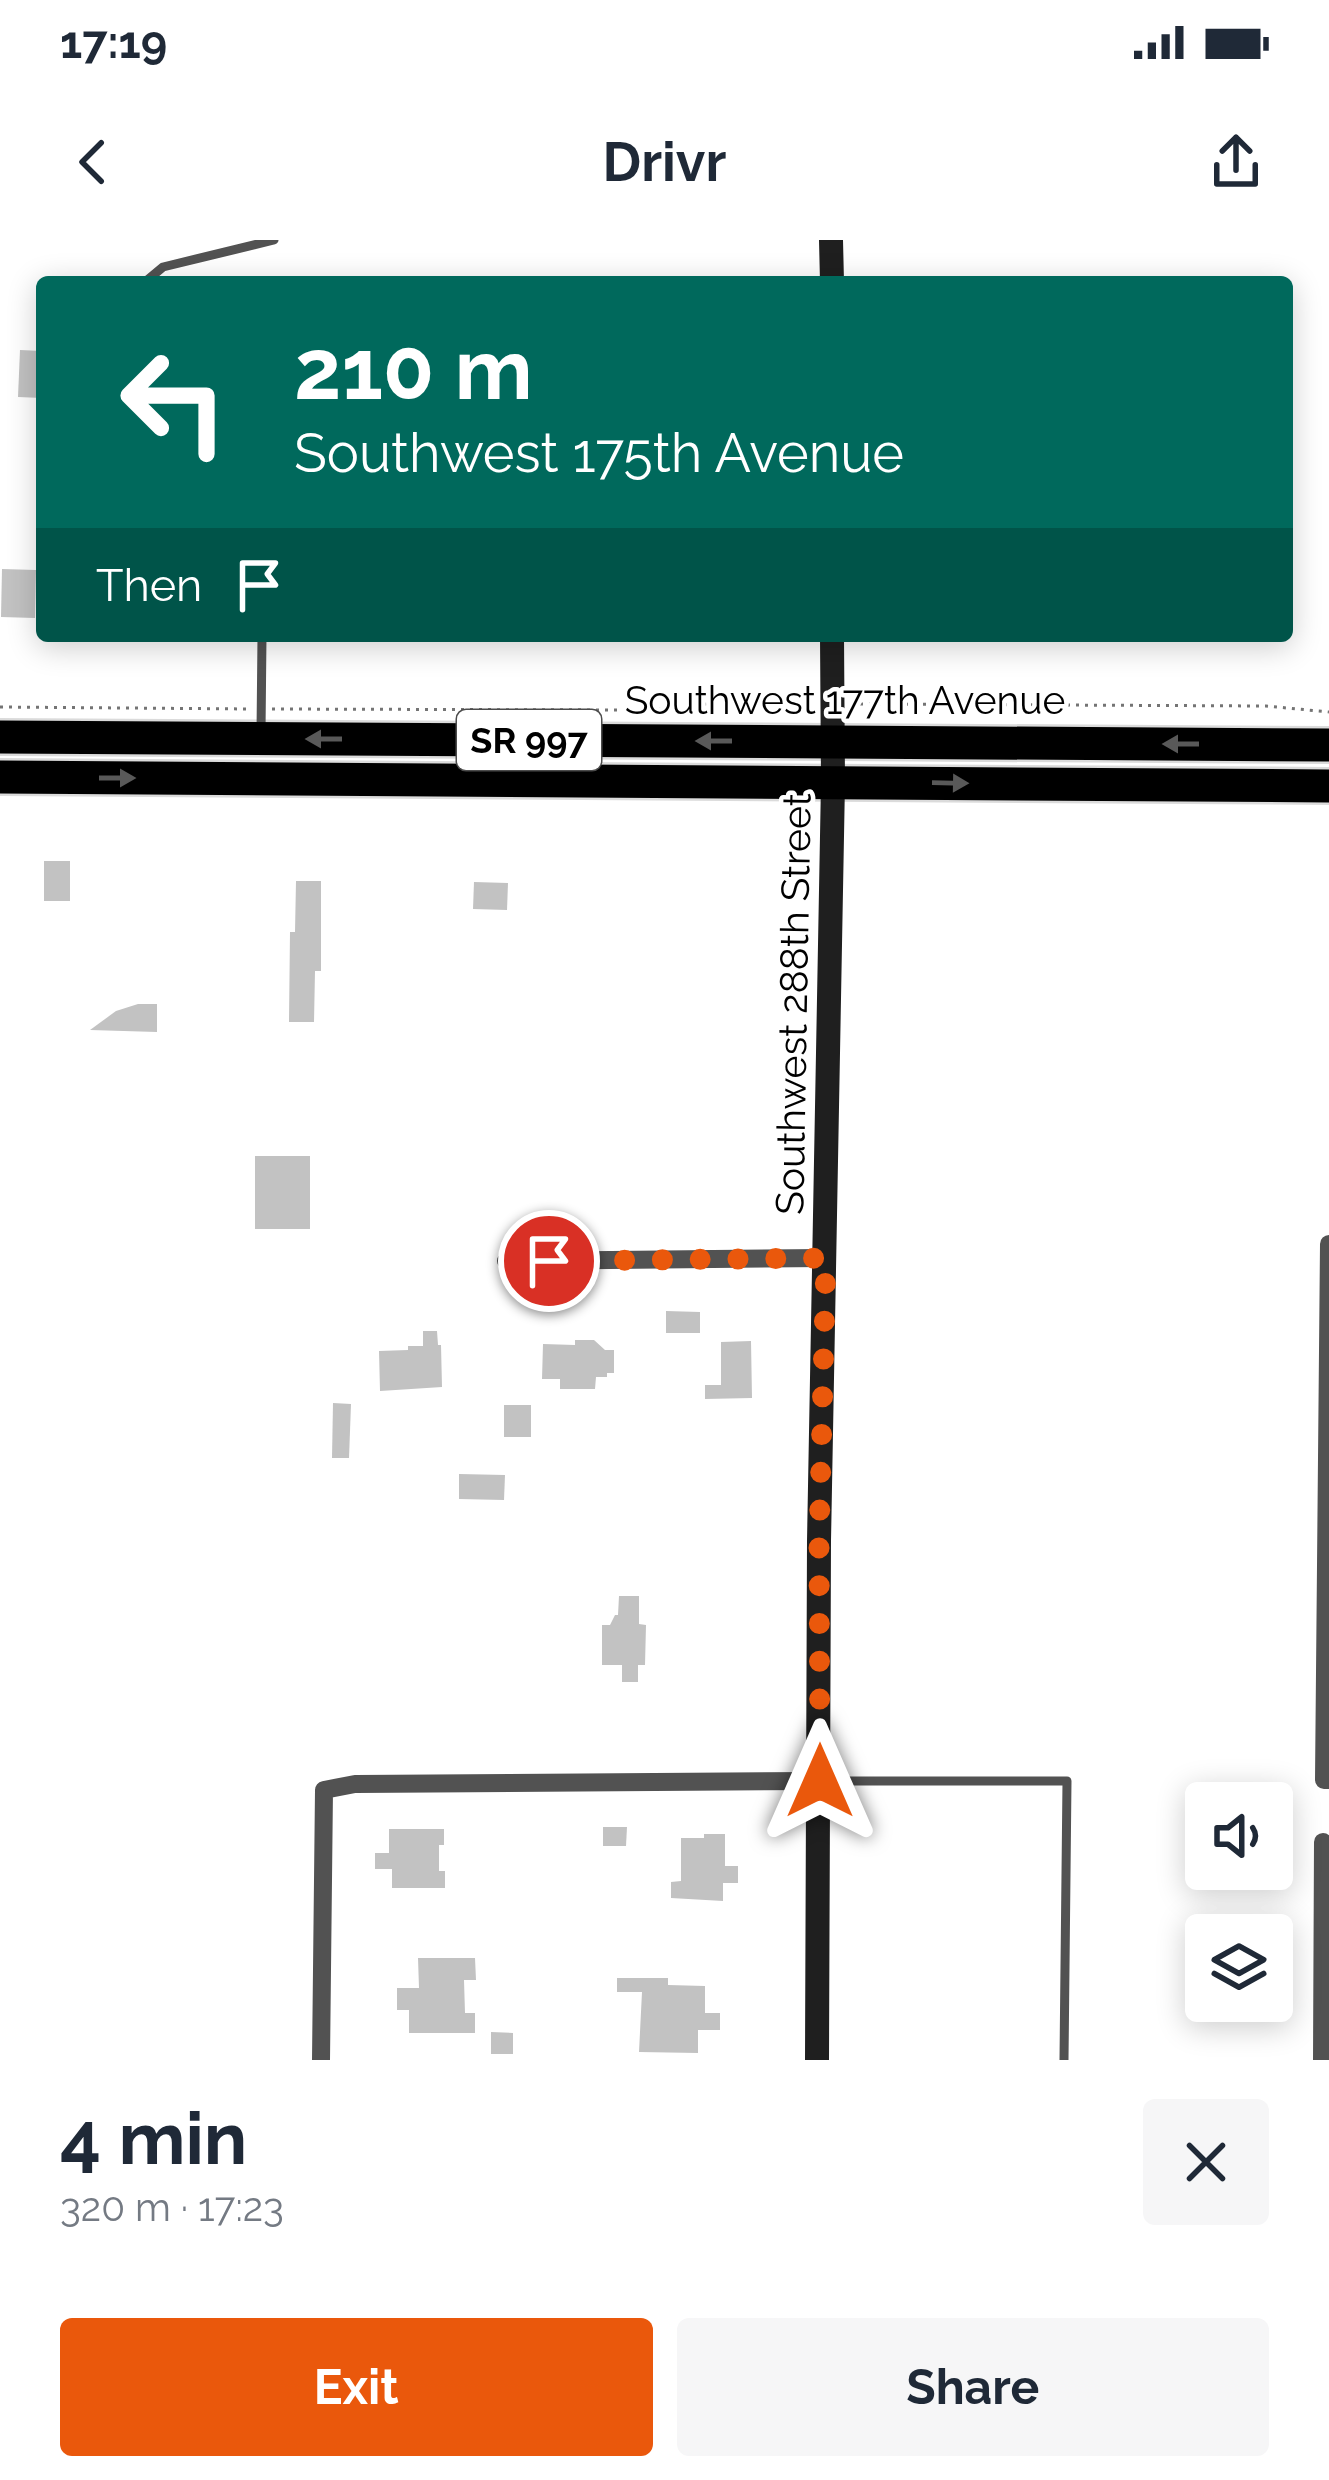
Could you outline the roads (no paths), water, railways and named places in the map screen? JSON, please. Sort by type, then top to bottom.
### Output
[{"type":"highway","name":"Southwest 177th Avenue","points":[[0,737],[262,718],[831,741],[1329,745]]},
{"type":"highway","name":"Southwest 177th Avenue","points":[[0,778],[1329,786]]},
{"type":"street","points":[[831,240],[832,276]]},
{"type":"street","name":"Southwest 288th Street","points":[[817,2060],[832,642]]},
{"type":"street","points":[[1329,1244],[1324,1780],[1329,1780]]},
{"type":"street","points":[[506,1261],[826,1258]]},
{"type":"street","points":[[321,2060],[325,1790],[355,1784],[820,1781]]},
{"type":"street","points":[[1322,2060],[1323,1842]]},
{"type":"lane","points":[[153,276],[163,267],[274,240]]},
{"type":"lane","points":[[262,642],[262,718]]},
{"type":"lane","points":[[820,1781],[1067,1781],[1064,2060]]}]
